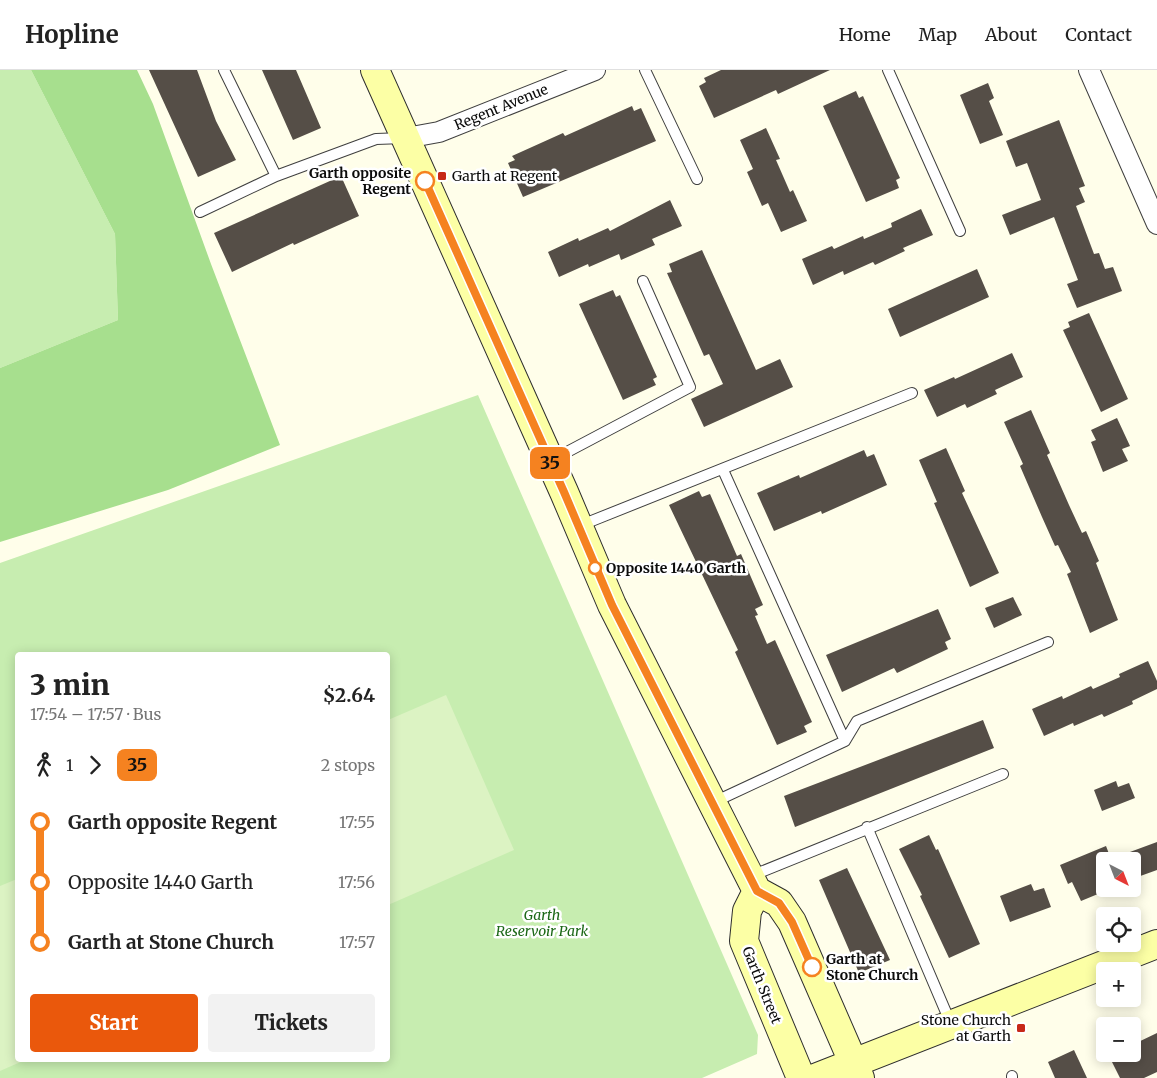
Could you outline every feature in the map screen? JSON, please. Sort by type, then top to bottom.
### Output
[{"type":"main road","points":[[375,70],[612,605],[753,884],[779,903],[792,922],[857,1071]]},
{"type":"main road","name":"Garth Street","points":[[753,884],[747,911],[744,941],[801,1078]]},
{"type":"main road","points":[[815,1078],[857,1071],[951,1025],[1157,944]]},
{"type":"street","name":"Regent Avenue","points":[[406,138],[439,132],[595,70]]},
{"type":"street","points":[[1090,70],[1157,224]]},
{"type":"lane","points":[[224,70],[276,176]]},
{"type":"lane","points":[[645,70],[697,179]]},
{"type":"lane","points":[[888,70],[960,231]]},
{"type":"lane","points":[[200,212],[276,176],[376,139],[406,138]]},
{"type":"lane","points":[[549,461],[690,387],[643,280]]},
{"type":"lane","points":[[577,527],[724,470],[912,393]]},
{"type":"lane","points":[[724,470],[845,741]]},
{"type":"lane","points":[[712,802],[845,741],[858,721],[1048,642]]},
{"type":"lane","points":[[753,884],[867,827],[1003,774]]},
{"type":"lane","points":[[867,827],[951,1025]]},
{"type":"green space","points":[[0,70],[31,70],[115,234],[118,320],[0,368]]},
{"type":"green space","points":[[31,70],[137,70],[153,104],[280,445],[168,490],[0,542],[0,368],[118,320],[115,234]]},
{"type":"green space","name":"Garth Reservoir Park","points":[[478,395],[758,1035],[757,1054],[702,1078],[0,1078],[0,563]]},
{"type":"green space","points":[[446,695],[514,850],[390,904],[390,719]]},
{"type":"green space","points":[[15,880],[15,1062],[20,1062],[0,1071],[0,886]]},
{"type":"building","points":[[149,70],[197,70],[216,121],[236,160],[198,177]]},
{"type":"building","points":[[262,70],[296,70],[321,128],[293,140]]},
{"type":"building","points":[[721,70],[830,70],[778,94],[776,90],[714,118],[699,86],[706,82],[704,78]]},
{"type":"building","points":[[988,83],[994,98],[989,101],[1003,135],[980,144],[960,95]]},
{"type":"building","points":[[856,91],[859,98],[863,96],[900,178],[896,180],[899,188],[866,202],[823,106]]},
{"type":"building","points":[[632,106],[634,111],[641,108],[656,141],[523,197],[508,163],[515,160],[512,156],[563,133],[565,136]]},
{"type":"building","points":[[1059,120],[1085,186],[1079,188],[1085,202],[1076,206],[1094,254],[1099,253],[1105,269],[1113,267],[1122,291],[1077,308],[1067,284],[1078,280],[1054,217],[1010,235],[1002,215],[1041,200],[1027,163],[1016,167],[1006,141]]},
{"type":"building","points":[[766,128],[780,159],[776,160],[790,192],[793,190],[807,221],[781,232],[768,203],[762,206],[747,172],[753,169],[740,140]]},
{"type":"building","points":[[341,176],[359,216],[294,245],[293,243],[232,272],[214,233]]},
{"type":"building","points":[[670,200],[682,226],[652,239],[655,245],[621,260],[619,254],[589,267],[588,264],[559,277],[548,252],[578,238],[579,241],[608,228],[610,231]]},
{"type":"building","points":[[921,209],[933,235],[903,248],[905,251],[875,265],[873,262],[844,275],[843,271],[813,285],[802,259],[832,246],[834,249],[863,236],[864,239],[892,227],[891,223]]},
{"type":"building","points":[[702,250],[756,370],[780,359],[793,387],[704,427],[691,399],[723,384],[709,354],[704,356],[667,273],[672,272],[669,264]]},
{"type":"building","points":[[977,269],[989,297],[900,337],[888,309]]},
{"type":"building","points":[[613,290],[616,297],[620,295],[657,377],[653,379],[656,385],[623,400],[579,304]]},
{"type":"building","points":[[1089,313],[1128,399],[1101,412],[1063,330],[1070,327],[1068,322]]},
{"type":"building","points":[[1012,353],[1023,377],[995,390],[997,394],[967,408],[965,404],[937,417],[924,390],[954,377],[955,379]]},
{"type":"building","points":[[1031,410],[1050,453],[1047,455],[1069,505],[1082,533],[1086,531],[1099,561],[1096,563],[1118,620],[1090,633],[1067,574],[1071,572],[1058,545],[1055,546],[1042,517],[1020,466],[1023,464],[1004,422]]},
{"type":"building","points":[[1117,418],[1130,446],[1122,449],[1128,461],[1103,472],[1091,442],[1096,440],[1091,430]]},
{"type":"building","points":[[946,448],[965,491],[962,493],[999,573],[970,587],[934,503],[937,502],[919,460]]},
{"type":"building","points":[[864,450],[867,457],[874,454],[887,485],[822,514],[821,511],[774,531],[757,493],[799,475],[800,478]]},
{"type":"building","points":[[699,491],[702,497],[710,494],[737,556],[741,554],[763,605],[755,609],[758,615],[755,616],[767,644],[775,640],[812,722],[804,726],[807,732],[777,745],[735,652],[738,650],[669,505]]},
{"type":"building","points":[[1013,597],[1022,615],[994,628],[985,608]]},
{"type":"building","points":[[938,609],[951,639],[945,642],[948,649],[897,673],[894,668],[842,692],[826,655]]},
{"type":"building","points":[[1148,661],[1157,681],[1157,689],[1132,701],[1133,704],[1104,717],[1102,714],[1074,726],[1073,723],[1044,736],[1032,709],[1062,696],[1063,699],[1091,686],[1093,689],[1120,677],[1119,674]]},
{"type":"building","points":[[983,720],[994,748],[795,827],[784,796]]},
{"type":"building","points":[[1116,781],[1118,787],[1129,783],[1135,798],[1102,811],[1094,790]]},
{"type":"building","points":[[929,835],[936,850],[938,849],[980,944],[949,958],[920,896],[922,895],[899,849]]},
{"type":"building","points":[[1157,842],[1157,870],[1141,876],[1141,852],[1130,852]]},
{"type":"building","points":[[1106,846],[1108,852],[1096,852],[1096,895],[1081,901],[1072,882],[1068,884],[1060,865]]},
{"type":"building","points":[[847,868],[890,960],[859,973],[819,880]]},
{"type":"building","points":[[1031,884],[1034,891],[1044,888],[1051,907],[1010,922],[1000,896]]},
{"type":"building","points":[[1157,1033],[1157,1072],[1144,1078],[1120,1078],[1112,1062],[1141,1062],[1141,1041]]},
{"type":"building","points":[[1074,1050],[1087,1078],[1055,1078],[1048,1062]]},
{"type":"bus line","name":"35","points":[[425,181],[564,492],[577,527],[612,605],[757,891],[779,903],[792,922],[812,967]]},
{"type":"place","name":"Garth at Regent","points":[[442,176]]},
{"type":"place","name":"Garth opposite Regent","points":[[425,181]]},
{"type":"place","name":"Opposite 1440 Garth","points":[[595,568]]},
{"type":"place","name":"Garth at Stone Church","points":[[812,967]]},
{"type":"place","name":"Stone Church at Garth","points":[[1021,1028]]}]
